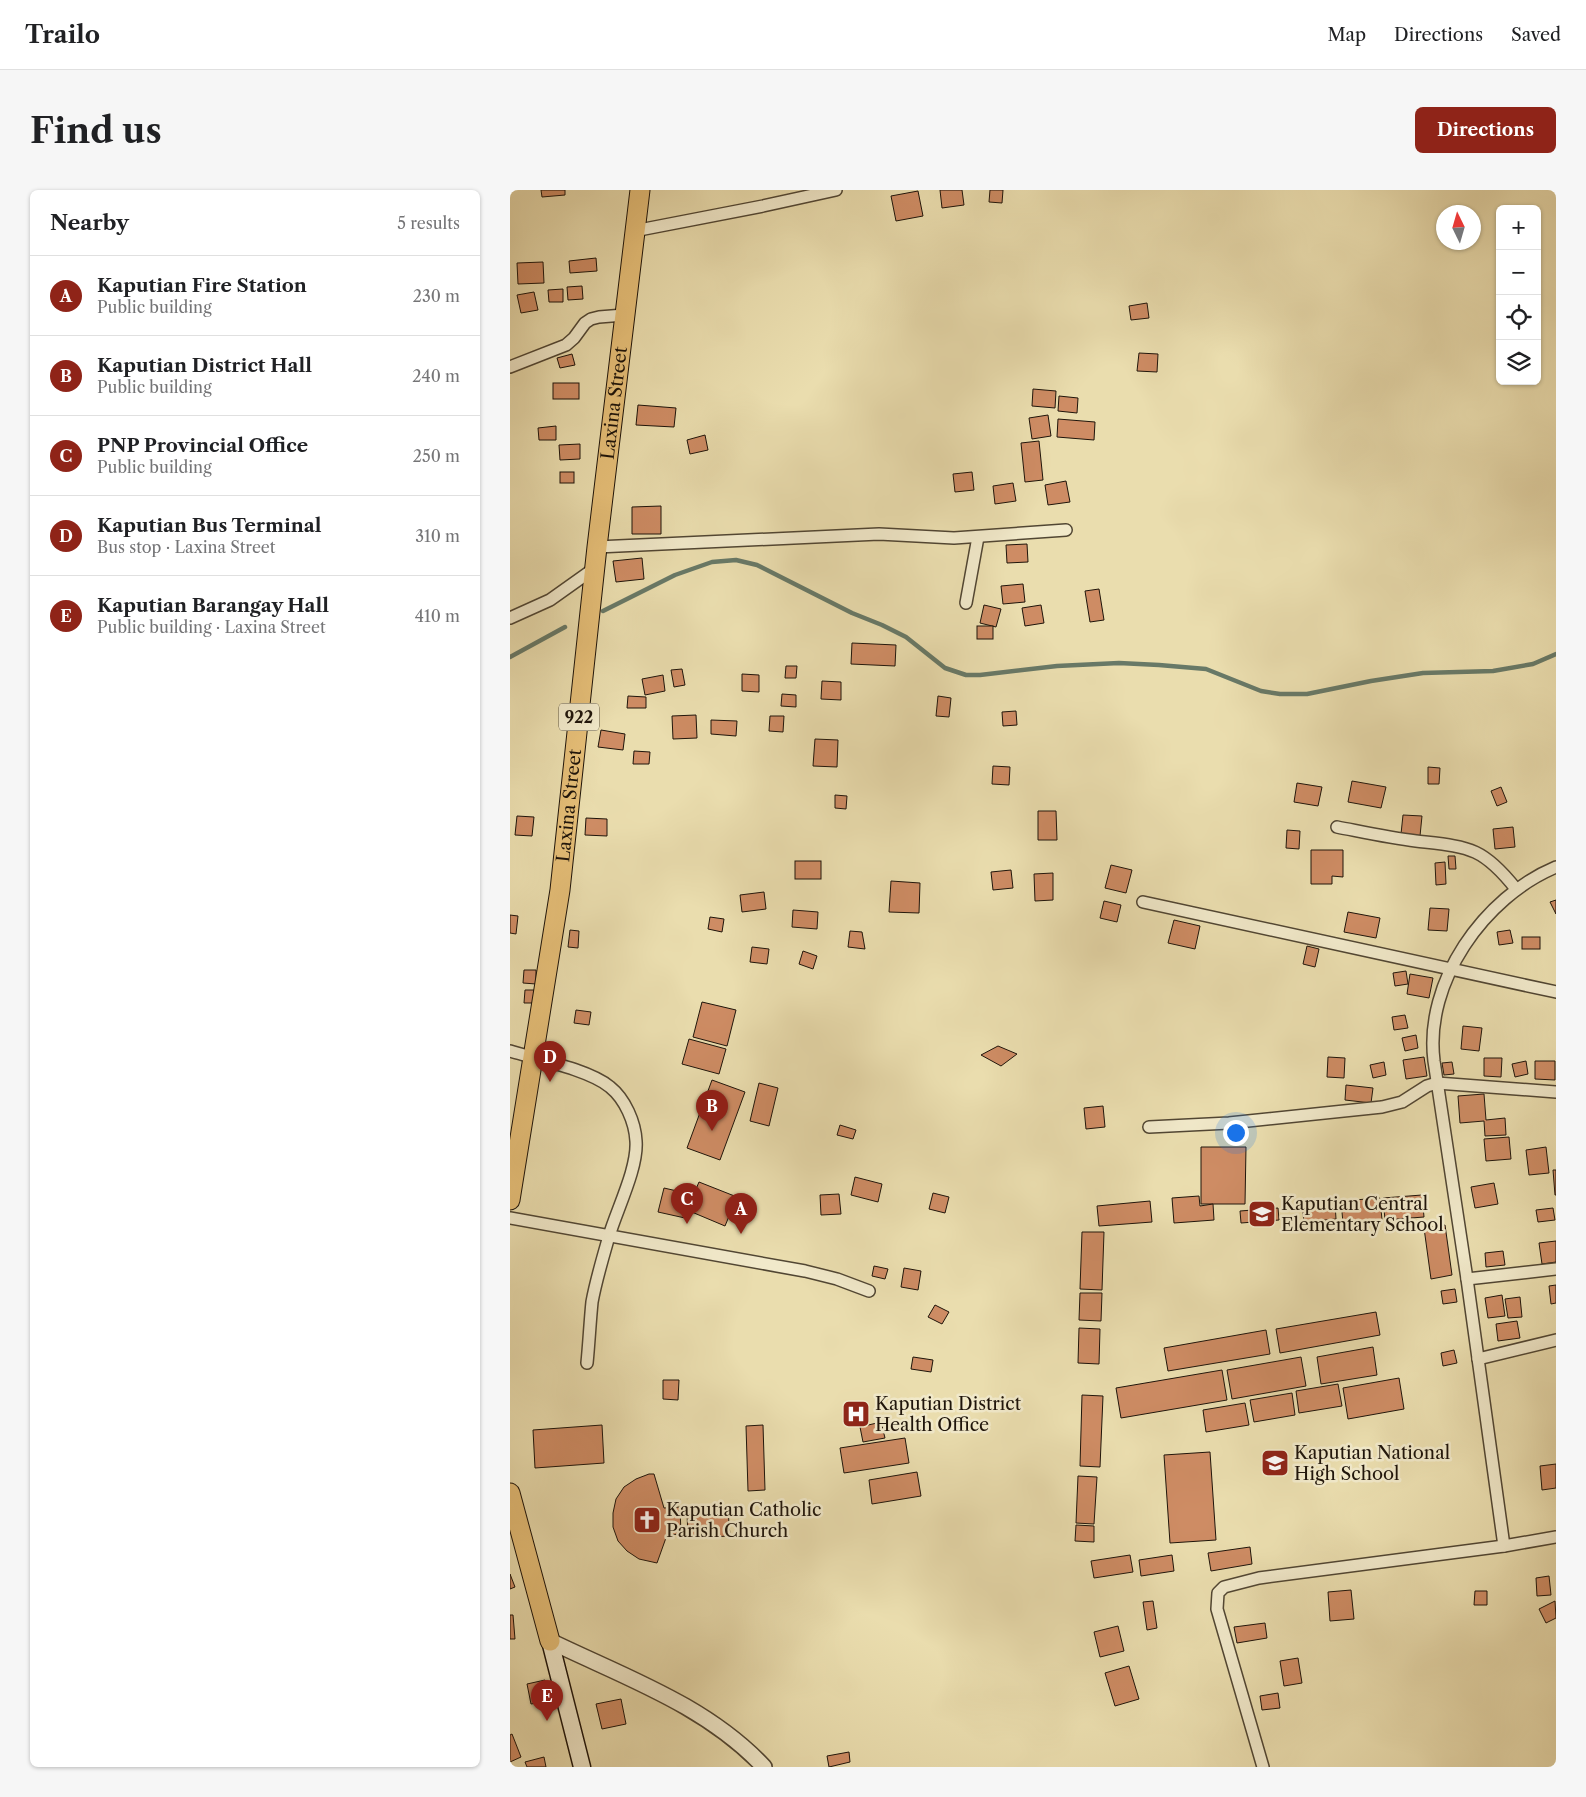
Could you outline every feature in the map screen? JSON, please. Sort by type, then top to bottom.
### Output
[{"type":"main road","name":"922","points":[[634,231],[640,190]]},
{"type":"main road","name":"Laxina Street","points":[[510,1200],[560,890],[597,547],[634,231]]},
{"type":"main road","points":[[510,1493],[582,1767]]},
{"type":"street","points":[[634,231],[836,190]]},
{"type":"street","points":[[510,367],[566,345],[585,323],[591,319],[599,316],[624,315]]},
{"type":"street","points":[[597,547],[879,534],[978,537],[1066,530]]},
{"type":"street","points":[[966,603],[978,537]]},
{"type":"street","points":[[510,618],[550,600],[595,568]]},
{"type":"street","points":[[1337,827],[1375,835],[1468,848],[1489,859],[1516,889]]},
{"type":"street","points":[[1504,1546],[1467,1279],[1437,1083],[1432,1032],[1440,995],[1450,969],[1489,913],[1516,889],[1556,867]]},
{"type":"street","points":[[1143,902],[1556,992]]},
{"type":"street","points":[[510,1051],[594,1077],[611,1087],[624,1103],[633,1122],[636,1157],[609,1236],[592,1301],[587,1363]]},
{"type":"street","points":[[1150,1127],[1229,1123],[1382,1106],[1402,1102],[1427,1086],[1437,1083],[1556,1092]]},
{"type":"street","points":[[510,1218],[805,1271],[837,1279],[870,1291]]},
{"type":"street","points":[[1467,1279],[1556,1269]]},
{"type":"street","points":[[1478,1359],[1556,1340]]},
{"type":"street","points":[[1263,1767],[1217,1610],[1218,1593],[1224,1586],[1259,1578],[1504,1546],[1556,1537]]},
{"type":"street","points":[[550,1641],[674,1699],[709,1720],[764,1767]]},
{"type":"building","points":[[541,190],[565,190],[565,195],[542,197]]},
{"type":"building","points":[[940,190],[962,190],[964,205],[942,208]]},
{"type":"building","points":[[990,190],[1003,190],[1002,203],[989,202]]},
{"type":"building","points":[[918,191],[923,216],[896,221],[891,196]]},
{"type":"building","points":[[596,258],[597,271],[570,273],[569,261]]},
{"type":"building","points":[[543,262],[544,283],[518,284],[517,263]]},
{"type":"building","points":[[582,286],[583,299],[568,300],[567,287]]},
{"type":"building","points":[[563,289],[563,302],[549,302],[548,290]]},
{"type":"building","points":[[534,292],[538,310],[521,313],[517,295]]},
{"type":"building","points":[[1147,303],[1149,318],[1131,320],[1129,306]]},
{"type":"building","points":[[1139,353],[1158,354],[1157,372],[1137,371]]},
{"type":"building","points":[[572,354],[575,365],[560,368],[557,358]]},
{"type":"building","points":[[553,383],[579,383],[579,399],[553,399]]},
{"type":"building","points":[[1033,389],[1056,391],[1055,408],[1032,406]]},
{"type":"building","points":[[1059,396],[1078,398],[1077,413],[1058,411]]},
{"type":"building","points":[[638,405],[676,408],[674,427],[636,425]]},
{"type":"building","points":[[1048,415],[1051,436],[1032,439],[1029,418]]},
{"type":"building","points":[[1058,419],[1095,422],[1094,440],[1057,437]]},
{"type":"building","points":[[556,426],[556,440],[539,440],[538,428]]},
{"type":"building","points":[[705,435],[708,450],[690,454],[687,440]]},
{"type":"building","points":[[1039,441],[1043,480],[1025,482],[1021,443]]},
{"type":"building","points":[[580,444],[580,459],[560,460],[559,445]]},
{"type":"building","points":[[560,472],[574,472],[574,483],[560,483]]},
{"type":"building","points":[[972,472],[974,490],[955,492],[953,474]]},
{"type":"building","points":[[1066,481],[1070,502],[1048,505],[1045,485]]},
{"type":"building","points":[[1013,483],[1016,501],[995,504],[993,486]]},
{"type":"building","points":[[661,506],[661,534],[632,534],[632,507]]},
{"type":"building","points":[[1027,544],[1028,562],[1007,563],[1006,545]]},
{"type":"building","points":[[642,558],[644,579],[616,582],[613,561]]},
{"type":"building","points":[[1023,584],[1025,602],[1003,604],[1001,586]]},
{"type":"building","points":[[1099,589],[1104,620],[1090,622],[1085,591]]},
{"type":"building","points":[[984,605],[1001,609],[996,627],[980,623]]},
{"type":"building","points":[[1041,605],[1044,623],[1025,626],[1022,608]]},
{"type":"building","points":[[977,626],[993,626],[993,639],[977,639]]},
{"type":"building","points":[[852,643],[896,645],[895,666],[851,664]]},
{"type":"building","points":[[786,666],[797,666],[796,678],[785,678]]},
{"type":"building","points":[[682,669],[685,685],[674,687],[671,670]]},
{"type":"building","points":[[742,674],[759,675],[759,692],[742,691]]},
{"type":"building","points":[[663,675],[665,691],[645,695],[642,679]]},
{"type":"building","points":[[822,681],[841,682],[841,700],[821,699]]},
{"type":"building","points":[[782,694],[796,695],[796,707],[781,706]]},
{"type":"building","points":[[628,696],[646,697],[646,708],[627,708]]},
{"type":"building","points":[[938,696],[951,698],[949,717],[936,716]]},
{"type":"building","points":[[1016,711],[1017,725],[1003,726],[1002,712]]},
{"type":"building","points":[[696,715],[697,738],[673,739],[672,716]]},
{"type":"building","points":[[770,716],[784,716],[783,732],[769,731]]},
{"type":"building","points":[[711,720],[737,721],[736,736],[711,734]]},
{"type":"building","points":[[601,730],[625,734],[623,750],[598,747]]},
{"type":"building","points":[[815,739],[838,740],[837,767],[813,766]]},
{"type":"building","points":[[634,751],[650,752],[649,764],[633,764]]},
{"type":"building","points":[[993,766],[1010,767],[1009,785],[992,784]]},
{"type":"building","points":[[1428,767],[1440,768],[1439,784],[1428,784]]},
{"type":"building","points":[[1352,781],[1386,787],[1381,808],[1348,802]]},
{"type":"building","points":[[1297,783],[1322,787],[1318,806],[1294,802]]},
{"type":"building","points":[[1501,787],[1507,802],[1497,806],[1491,791]]},
{"type":"building","points":[[835,795],[847,796],[846,809],[835,808]]},
{"type":"building","points":[[1038,811],[1056,811],[1057,840],[1038,840]]},
{"type":"building","points":[[1403,815],[1422,816],[1420,836],[1401,834]]},
{"type":"building","points":[[517,816],[534,817],[532,836],[515,835]]},
{"type":"building","points":[[586,818],[607,819],[607,836],[585,835]]},
{"type":"building","points":[[1513,827],[1515,847],[1495,849],[1493,829]]},
{"type":"building","points":[[1287,830],[1300,831],[1299,849],[1286,848]]},
{"type":"building","points":[[1311,850],[1343,850],[1343,877],[1332,876],[1332,884],[1311,884]]},
{"type":"building","points":[[1448,856],[1455,856],[1456,869],[1449,869]]},
{"type":"building","points":[[795,861],[821,861],[821,879],[795,879]]},
{"type":"building","points":[[1445,862],[1446,884],[1436,885],[1435,863]]},
{"type":"building","points":[[1111,865],[1132,870],[1126,893],[1105,888]]},
{"type":"building","points":[[1011,870],[1013,888],[993,890],[991,872]]},
{"type":"building","points":[[1053,873],[1053,900],[1035,901],[1034,874]]},
{"type":"building","points":[[891,881],[920,883],[919,913],[889,912]]},
{"type":"building","points":[[764,892],[766,909],[742,912],[740,895]]},
{"type":"building","points":[[1556,900],[1556,914],[1550,902]]},
{"type":"building","points":[[1104,901],[1121,905],[1117,922],[1100,918]]},
{"type":"building","points":[[1430,908],[1449,909],[1447,931],[1428,930]]},
{"type":"building","points":[[793,910],[818,912],[817,929],[792,927]]},
{"type":"building","points":[[1348,912],[1380,918],[1376,938],[1344,932]]},
{"type":"building","points":[[510,915],[518,916],[516,934],[510,933]]},
{"type":"building","points":[[710,917],[724,919],[722,932],[708,929]]},
{"type":"building","points":[[1174,920],[1200,926],[1195,949],[1168,943]]},
{"type":"building","points":[[570,930],[579,931],[578,948],[568,947]]},
{"type":"building","points":[[1510,930],[1513,943],[1499,945],[1497,932]]},
{"type":"building","points":[[850,931],[862,932],[865,949],[848,947]]},
{"type":"building","points":[[1522,937],[1540,937],[1540,949],[1522,949]]},
{"type":"building","points":[[1307,946],[1319,949],[1315,967],[1303,964]]},
{"type":"building","points":[[752,947],[769,949],[767,964],[750,962]]},
{"type":"building","points":[[803,951],[817,956],[813,969],[799,964]]},
{"type":"building","points":[[524,970],[536,970],[536,984],[523,983]]},
{"type":"building","points":[[1406,971],[1408,984],[1395,986],[1393,973]]},
{"type":"building","points":[[1410,974],[1433,978],[1429,998],[1407,994]]},
{"type":"building","points":[[525,990],[534,990],[533,1003],[524,1003]]},
{"type":"building","points":[[702,1002],[736,1010],[727,1046],[693,1037]]},
{"type":"building","points":[[576,1010],[591,1012],[589,1025],[574,1023]]},
{"type":"building","points":[[1405,1015],[1408,1028],[1394,1030],[1392,1017]]},
{"type":"building","points":[[1463,1026],[1482,1028],[1479,1051],[1461,1049]]},
{"type":"building","points":[[1416,1035],[1418,1048],[1405,1051],[1402,1038]]},
{"type":"building","points":[[689,1039],[726,1049],[719,1074],[682,1064]]},
{"type":"building","points":[[998,1046],[1017,1054],[1001,1066],[981,1055]]},
{"type":"building","points":[[1328,1057],[1345,1058],[1344,1078],[1327,1077]]},
{"type":"building","points":[[1424,1057],[1427,1076],[1406,1079],[1403,1060]]},
{"type":"building","points":[[1484,1058],[1502,1058],[1501,1077],[1484,1076]]},
{"type":"building","points":[[1526,1061],[1528,1074],[1515,1077],[1512,1064]]},
{"type":"building","points":[[1535,1061],[1555,1061],[1555,1080],[1535,1079]]},
{"type":"building","points":[[1384,1062],[1386,1075],[1373,1078],[1370,1065]]},
{"type":"building","points":[[1452,1062],[1454,1074],[1444,1075],[1442,1063]]},
{"type":"building","points":[[712,1080],[745,1092],[720,1160],[687,1148]]},
{"type":"building","points":[[759,1083],[778,1088],[769,1126],[750,1121]]},
{"type":"building","points":[[1346,1085],[1373,1088],[1371,1103],[1345,1100]]},
{"type":"building","points":[[1484,1094],[1486,1120],[1505,1118],[1506,1135],[1485,1136],[1484,1121],[1460,1123],[1458,1096]]},
{"type":"building","points":[[1103,1106],[1105,1127],[1086,1129],[1084,1108]]},
{"type":"building","points":[[840,1125],[856,1130],[853,1139],[837,1135]]},
{"type":"building","points":[[1509,1137],[1511,1159],[1486,1161],[1484,1139]]},
{"type":"building","points":[[1201,1147],[1246,1147],[1245,1204],[1201,1204]]},
{"type":"building","points":[[1546,1147],[1549,1173],[1529,1175],[1526,1150]]},
{"type":"building","points":[[1553,1170],[1556,1170],[1556,1195],[1555,1195]]},
{"type":"building","points":[[855,1177],[882,1184],[878,1202],[851,1195]]},
{"type":"building","points":[[699,1182],[737,1197],[725,1226],[687,1210]]},
{"type":"building","points":[[1494,1183],[1498,1204],[1475,1208],[1471,1187]]},
{"type":"building","points":[[664,1188],[690,1194],[685,1218],[658,1212]]},
{"type":"building","points":[[933,1193],[949,1197],[945,1213],[929,1209]]},
{"type":"building","points":[[839,1194],[841,1214],[821,1215],[820,1195]]},
{"type":"building","points":[[1422,1195],[1424,1217],[1385,1220],[1383,1198]]},
{"type":"building","points":[[1199,1196],[1200,1206],[1213,1204],[1214,1220],[1174,1223],[1172,1198]]},
{"type":"building","points":[[1380,1198],[1382,1220],[1343,1223],[1341,1201]]},
{"type":"building","points":[[1150,1201],[1152,1222],[1099,1226],[1097,1206]]},
{"type":"building","points":[[1335,1203],[1336,1219],[1304,1222],[1302,1205]]},
{"type":"building","points":[[1278,1208],[1279,1220],[1241,1223],[1240,1211]]},
{"type":"building","points":[[1553,1208],[1555,1220],[1538,1222],[1536,1210]]},
{"type":"building","points":[[1445,1225],[1452,1275],[1431,1279],[1424,1228]]},
{"type":"building","points":[[1082,1232],[1104,1232],[1102,1290],[1080,1289]]},
{"type":"building","points":[[1556,1241],[1556,1262],[1542,1264],[1539,1243]]},
{"type":"building","points":[[1503,1251],[1505,1265],[1486,1267],[1485,1253]]},
{"type":"building","points":[[874,1266],[888,1269],[885,1279],[872,1276]]},
{"type":"building","points":[[904,1268],[921,1271],[918,1290],[901,1287]]},
{"type":"building","points":[[1556,1285],[1556,1303],[1551,1304],[1549,1286]]},
{"type":"building","points":[[1455,1289],[1457,1302],[1443,1304],[1441,1291]]},
{"type":"building","points":[[1080,1293],[1102,1293],[1101,1321],[1079,1320]]},
{"type":"building","points":[[1502,1295],[1505,1316],[1488,1318],[1485,1298]]},
{"type":"building","points":[[1520,1297],[1522,1317],[1508,1318],[1505,1299]]},
{"type":"building","points":[[935,1305],[949,1312],[942,1324],[928,1317]]},
{"type":"building","points":[[1376,1312],[1380,1335],[1280,1353],[1276,1329]]},
{"type":"building","points":[[1517,1321],[1520,1338],[1498,1341],[1496,1324]]},
{"type":"building","points":[[1079,1328],[1100,1329],[1099,1364],[1078,1363]]},
{"type":"building","points":[[1266,1330],[1270,1354],[1168,1371],[1164,1348]]},
{"type":"building","points":[[1373,1347],[1377,1375],[1321,1384],[1317,1357]]},
{"type":"building","points":[[1454,1350],[1457,1363],[1443,1366],[1441,1353]]},
{"type":"building","points":[[913,1357],[933,1360],[931,1372],[911,1369]]},
{"type":"building","points":[[1301,1357],[1306,1386],[1232,1399],[1227,1370]]},
{"type":"building","points":[[1222,1370],[1227,1400],[1121,1418],[1116,1388]]},
{"type":"building","points":[[1399,1378],[1404,1409],[1348,1419],[1343,1388]]},
{"type":"building","points":[[663,1380],[679,1380],[678,1400],[663,1399]]},
{"type":"building","points":[[1338,1384],[1342,1406],[1299,1413],[1296,1391]]},
{"type":"building","points":[[1292,1393],[1295,1415],[1254,1422],[1250,1400]]},
{"type":"building","points":[[1082,1395],[1103,1396],[1100,1467],[1080,1466]]},
{"type":"building","points":[[1245,1403],[1249,1425],[1206,1432],[1203,1410]]},
{"type":"building","points":[[881,1422],[885,1438],[863,1442],[860,1427]]},
{"type":"building","points":[[602,1425],[604,1463],[535,1468],[533,1430]]},
{"type":"building","points":[[763,1425],[765,1490],[748,1491],[746,1426]]},
{"type":"building","points":[[905,1438],[909,1463],[844,1473],[840,1448]]},
{"type":"building","points":[[1210,1452],[1216,1540],[1170,1543],[1164,1455]]},
{"type":"building","points":[[1556,1464],[1556,1488],[1542,1490],[1540,1466]]},
{"type":"building","points":[[917,1472],[921,1496],[872,1504],[869,1480]]},
{"type":"building","name":"Kaputian Catholic Parish Church","points":[[654,1474],[664,1508],[680,1507],[681,1534],[667,1535],[657,1563],[639,1559],[627,1551],[618,1541],[613,1527],[616,1499],[624,1487],[636,1479]]},
{"type":"building","points":[[1078,1476],[1097,1477],[1094,1524],[1076,1523]]},
{"type":"building","points":[[728,1510],[730,1536],[688,1538],[687,1512]]},
{"type":"building","points":[[1076,1525],[1094,1526],[1094,1542],[1075,1541]]},
{"type":"building","points":[[1250,1547],[1252,1564],[1211,1571],[1208,1553]]},
{"type":"building","points":[[1130,1555],[1133,1572],[1094,1578],[1091,1561]]},
{"type":"building","points":[[1172,1555],[1174,1571],[1141,1576],[1139,1560]]},
{"type":"building","points":[[510,1574],[515,1587],[510,1589]]},
{"type":"building","points":[[1549,1576],[1551,1595],[1537,1596],[1536,1578]]},
{"type":"building","points":[[1351,1590],[1354,1619],[1330,1621],[1328,1592]]},
{"type":"building","points":[[1475,1591],[1487,1591],[1487,1605],[1474,1605]]},
{"type":"building","points":[[1153,1601],[1157,1628],[1147,1630],[1143,1602]]},
{"type":"building","points":[[1555,1601],[1556,1618],[1546,1623],[1539,1609]]},
{"type":"building","points":[[510,1615],[513,1615],[515,1639],[510,1639]]},
{"type":"building","points":[[1265,1623],[1267,1638],[1237,1643],[1234,1627]]},
{"type":"building","points":[[1118,1626],[1124,1651],[1100,1657],[1094,1632]]},
{"type":"building","points":[[1298,1658],[1302,1683],[1284,1686],[1280,1661]]},
{"type":"building","points":[[1129,1666],[1139,1699],[1115,1706],[1105,1673]]},
{"type":"building","points":[[545,1680],[549,1701],[531,1704],[527,1684]]},
{"type":"building","points":[[1278,1693],[1280,1708],[1262,1710],[1260,1696]]},
{"type":"building","points":[[621,1699],[626,1724],[602,1729],[596,1704]]},
{"type":"building","points":[[512,1734],[521,1757],[510,1762],[510,1735]]},
{"type":"building","points":[[849,1752],[850,1762],[829,1767],[827,1756]]},
{"type":"building","points":[[544,1757],[546,1767],[527,1767],[525,1762]]},
{"type":"waterway","points":[[603,611],[675,575],[712,562],[736,560],[757,565],[852,613],[882,625],[906,637],[945,668],[966,675],[1057,666],[1119,663],[1159,665],[1206,669],[1261,691],[1280,694],[1307,694],[1423,673],[1493,671],[1533,664],[1556,654]]},
{"type":"waterway","points":[[510,657],[565,627]]},
{"type":"place","name":"Kaputian Bus Terminal","points":[[550,1082]]},
{"type":"place","name":"Kaputian District Hall","points":[[712,1131]]},
{"type":"place","name":"Kaputian Central Elementary School","points":[[1262,1214]]},
{"type":"place","name":"PNP Provincial Office","points":[[687,1224]]},
{"type":"place","name":"Kaputian Fire Station","points":[[741,1234]]},
{"type":"place","name":"Kaputian District Health Office","points":[[856,1414]]},
{"type":"place","name":"Kaputian National High School","points":[[1275,1463]]},
{"type":"place","name":"Kaputian Catholic Parish Church","points":[[647,1520]]},
{"type":"place","name":"Kaputian Barangay Hall","points":[[547,1721]]}]
